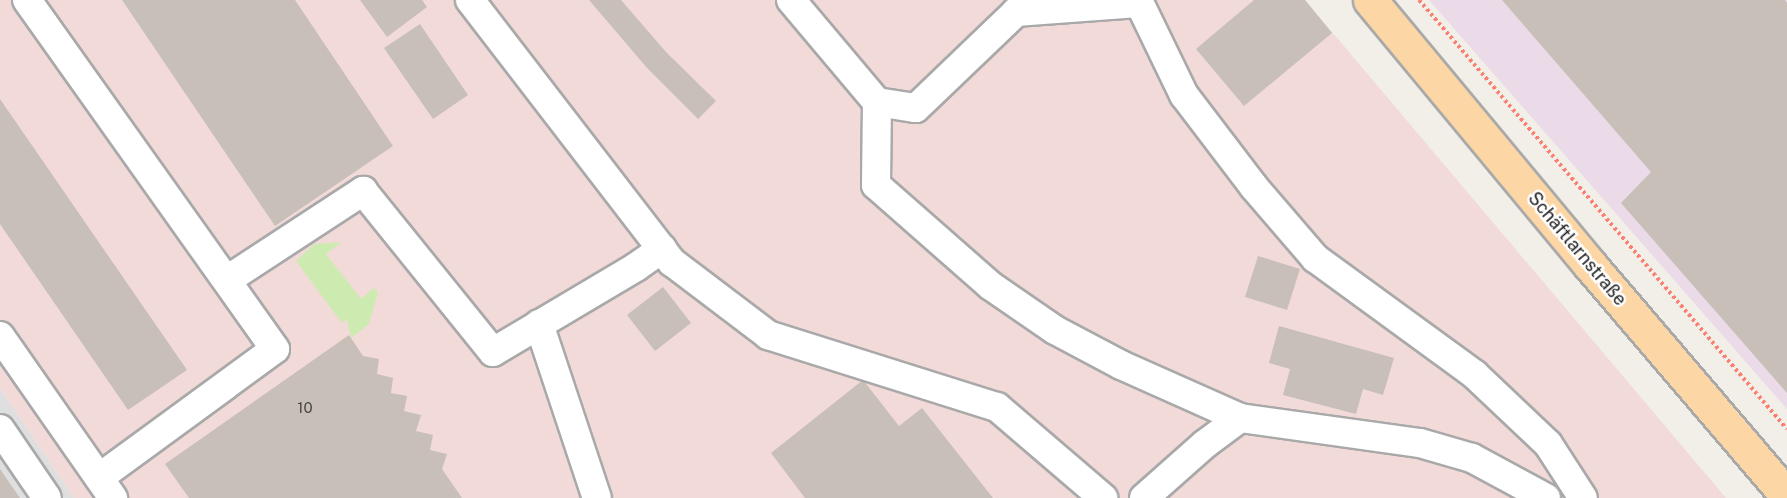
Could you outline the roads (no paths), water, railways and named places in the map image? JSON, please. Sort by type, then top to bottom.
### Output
[{"type":"main road","name":"Schäftlarnstraße","points":[[1370,0],[1590,266],[1787,496]]},
{"type":"street","points":[[0,336],[106,488],[275,349],[27,0]]},
{"type":"street","points":[[470,0],[672,262],[768,335],[997,407],[1102,498]]},
{"type":"street","points":[[791,0],[877,102],[876,185],[991,286],[1055,330],[1121,365],[1240,418],[1420,443],[1472,458],[1546,498]]},
{"type":"street","points":[[877,102],[916,108],[1011,6],[1138,1],[1184,95],[1254,187],[1315,258],[1474,374],[1548,444],[1583,498]]},
{"type":"street","points":[[226,280],[363,190],[493,352],[662,249]]},
{"type":"street","points":[[539,324],[597,498]]},
{"type":"street","points":[[1144,498],[1205,444],[1240,418]]},
{"type":"street","points":[[0,429],[47,498]]}]
